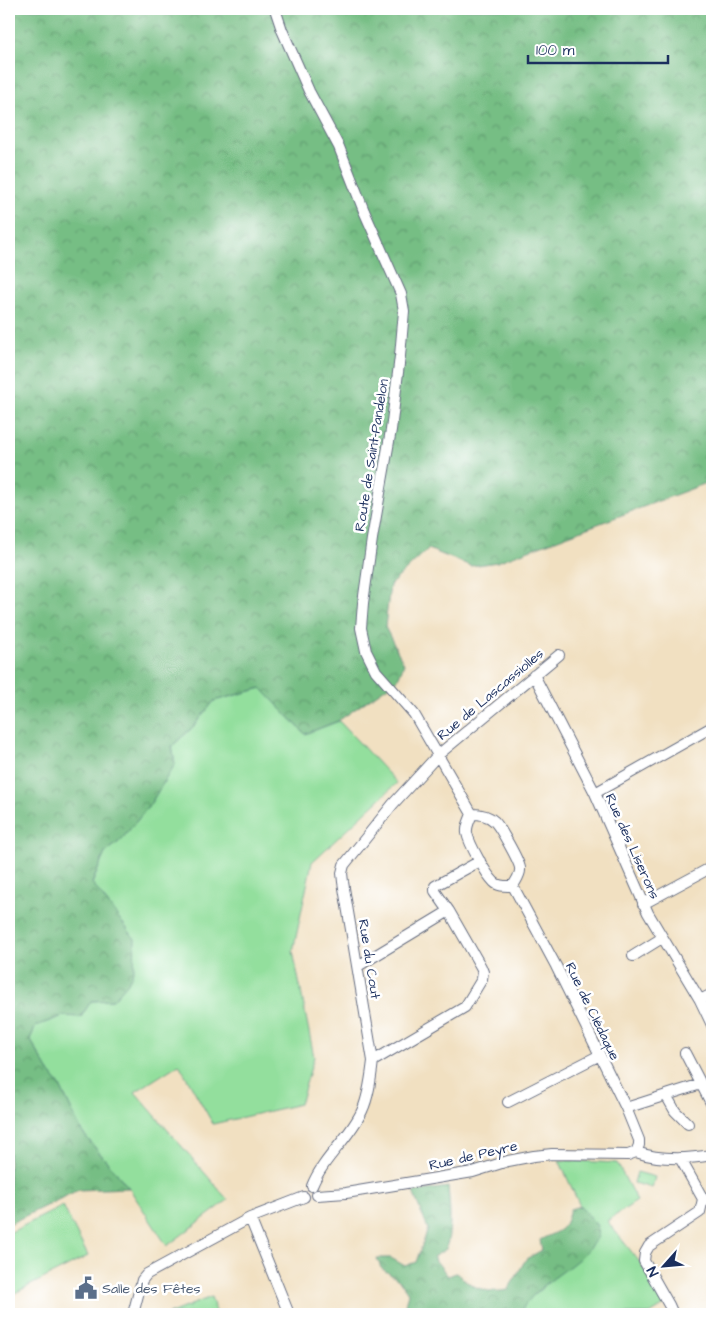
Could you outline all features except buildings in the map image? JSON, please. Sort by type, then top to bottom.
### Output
[{"type":"street","name":"Route de Saint-Pandelon","points":[[275,9],[282,30],[309,91],[339,147],[381,252],[401,294],[404,311],[400,356],[391,430],[362,603],[362,636],[372,665],[414,714],[438,755]]},
{"type":"street","name":"Rue de Lascassiolles","points":[[438,755],[559,655]]},
{"type":"street","name":"Rue des Liserons","points":[[534,675],[595,793],[643,904],[700,1000],[712,1025]]},
{"type":"street","points":[[595,793],[712,727]]},
{"type":"street","points":[[438,755],[472,814],[467,833],[480,861],[494,882],[503,886],[513,886],[519,876],[520,869],[514,855],[494,821],[487,816],[472,814]]},
{"type":"street","name":"Rue du Cout","points":[[314,1191],[318,1172],[363,1109],[373,1061],[342,873],[344,865],[393,804],[438,755]]},
{"type":"street","points":[[373,1061],[465,1007],[482,979],[483,972],[481,967],[436,891],[435,886],[480,861]]},
{"type":"street","points":[[643,904],[712,867]]},
{"type":"street","name":"Rue de Clédaque","points":[[513,886],[556,966],[626,1108],[639,1140],[636,1152]]},
{"type":"street","points":[[358,966],[448,911]]},
{"type":"street","points":[[633,956],[662,938]]},
{"type":"street","points":[[700,1000],[712,994]]},
{"type":"street","points":[[685,1053],[712,1104]]},
{"type":"street","points":[[508,1102],[600,1055]]},
{"type":"street","points":[[626,1108],[701,1084]]},
{"type":"street","points":[[666,1095],[675,1111],[688,1124]]},
{"type":"street","name":"Rue de Peyre","points":[[134,1314],[142,1280],[147,1274],[250,1218],[304,1197],[312,1200],[314,1191],[346,1193],[473,1172],[508,1161],[552,1154],[628,1155],[636,1152],[658,1157],[712,1156]]},
{"type":"street","points":[[672,1314],[669,1305],[644,1261],[645,1252],[649,1246],[700,1212],[703,1199],[680,1158]]},
{"type":"street","points":[[250,1218],[289,1314]]},
{"type":"green space","points":[[9,9],[712,9],[712,481],[497,562],[471,566],[428,549],[390,585],[385,627],[404,664],[398,679],[338,721],[305,734],[261,688],[214,701],[193,727],[172,746],[175,764],[149,806],[121,840],[105,853],[92,883],[135,939],[134,969],[128,983],[113,1000],[91,1001],[81,1017],[63,1016],[36,1026],[30,1039],[49,1072],[59,1084],[82,1132],[129,1188],[78,1190],[9,1224]]},
{"type":"green space","points":[[262,688],[305,734],[339,721],[397,783],[312,862],[293,951],[314,1057],[300,1104],[213,1124],[179,1064],[135,1092],[228,1200],[167,1246],[129,1188],[82,1132],[59,1084],[49,1072],[30,1039],[36,1026],[63,1016],[81,1017],[91,1001],[113,1000],[135,939],[92,884],[105,853],[121,840],[149,806],[175,764],[172,746],[193,727],[214,701]]},
{"type":"green space","points":[[559,1160],[617,1163],[637,1201],[607,1221],[639,1261],[666,1304],[650,1314],[519,1314],[527,1301],[551,1280],[597,1226],[580,1206]]},
{"type":"green space","points":[[637,1172],[655,1177],[652,1188],[634,1183]]},
{"type":"green space","points":[[448,1187],[450,1218],[448,1241],[446,1249],[433,1257],[448,1276],[456,1273],[468,1283],[480,1289],[492,1291],[508,1290],[526,1259],[542,1250],[540,1240],[563,1227],[570,1209],[580,1206],[597,1226],[598,1237],[580,1258],[539,1290],[519,1314],[403,1314],[408,1293],[400,1281],[381,1268],[377,1258],[391,1258],[405,1266],[416,1262],[428,1229],[413,1192]]},
{"type":"green space","points":[[63,1206],[88,1256],[9,1296],[9,1233]]},
{"type":"green space","points":[[211,1297],[217,1314],[168,1314]]},
{"type":"place","name":"Salle des Fêtes","points":[[86,1288]]}]
